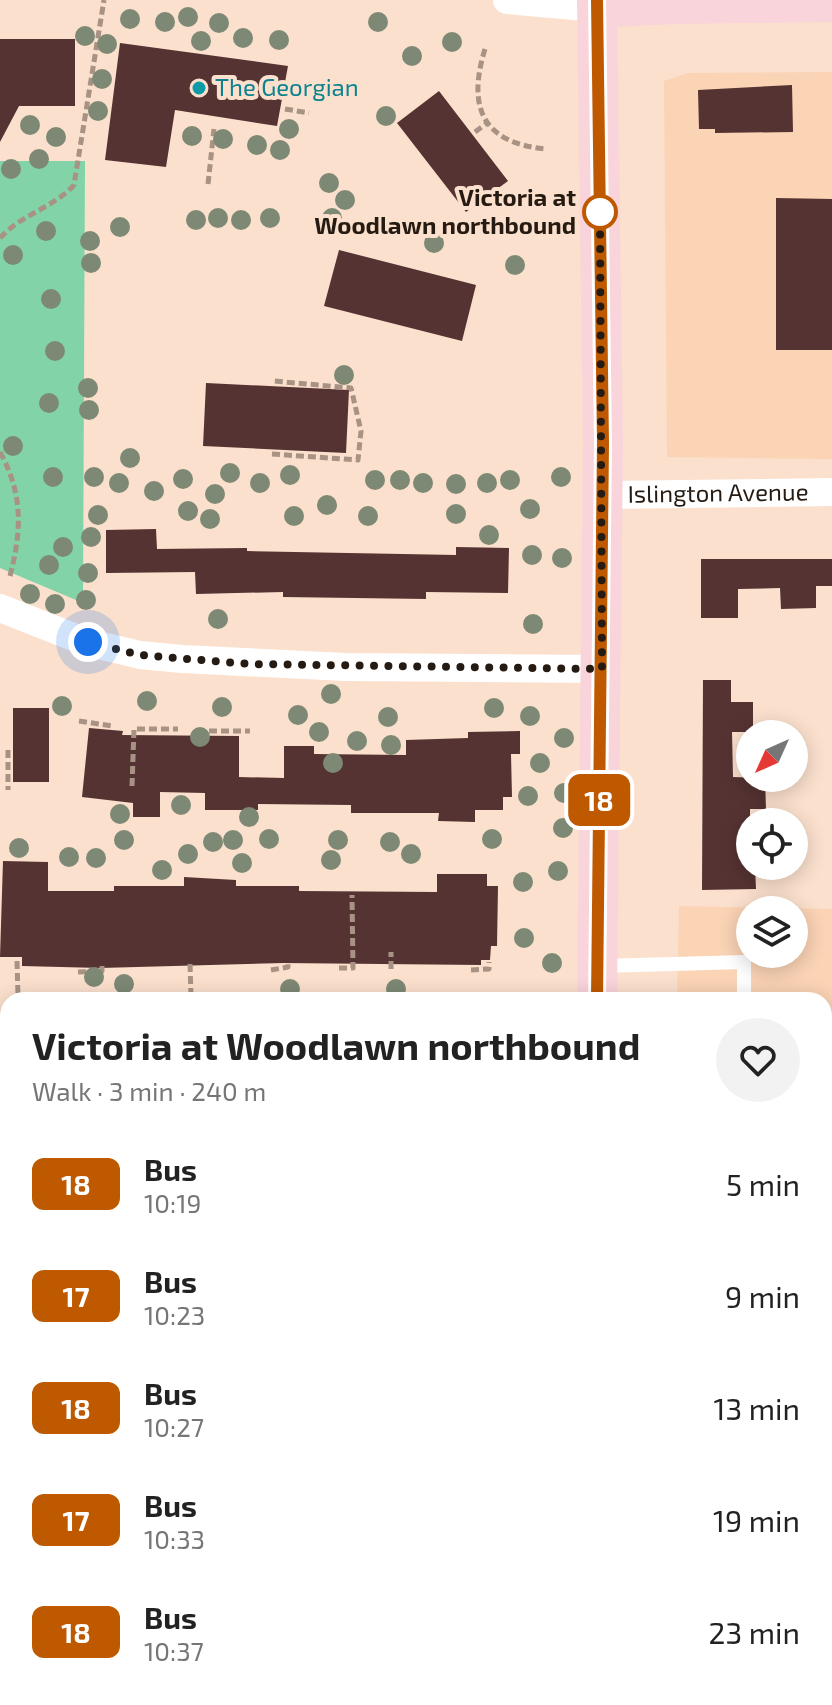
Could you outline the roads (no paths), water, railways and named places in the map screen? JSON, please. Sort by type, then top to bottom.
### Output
[{"type":"main road","points":[[597,983],[602,495],[597,4],[832,2]]},
{"type":"street","points":[[507,0],[597,4]]},
{"type":"street","name":"Islington Avenue","points":[[602,495],[832,492]]},
{"type":"street","points":[[0,608],[93,644],[182,659],[346,667],[602,669]]},
{"type":"lane","points":[[597,983],[744,962],[744,992]]},
{"type":"place","name":"The Georgian","points":[[199,88]]},
{"type":"place","name":"Victoria at Woodlawn northbound","points":[[600,212]]}]
